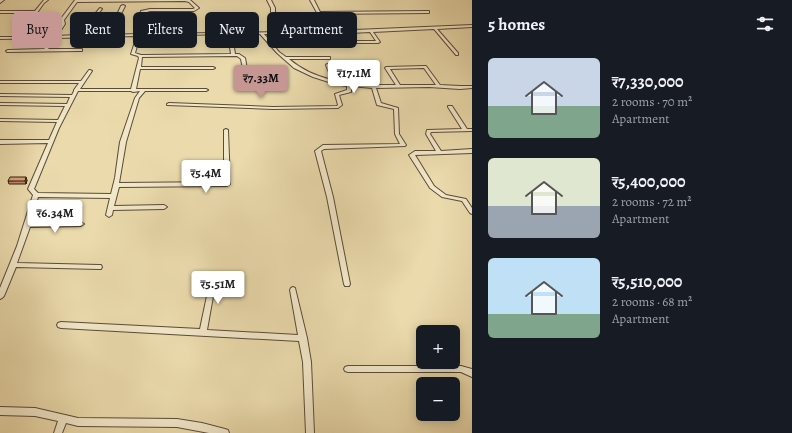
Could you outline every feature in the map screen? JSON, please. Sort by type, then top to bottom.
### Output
[{"type":"street","points":[[36,12],[42,2],[46,0]]},
{"type":"street","points":[[268,0],[273,8],[273,12]]},
{"type":"street","points":[[312,0],[318,12]]},
{"type":"street","points":[[62,20],[77,1],[189,1],[197,8],[194,10],[142,12]]},
{"type":"street","points":[[119,12],[122,6]]},
{"type":"street","points":[[0,12],[12,12]]},
{"type":"street","points":[[357,13],[428,12]]},
{"type":"street","points":[[357,32],[472,26]]},
{"type":"street","points":[[434,27],[457,54]]},
{"type":"street","points":[[357,42],[376,42],[377,41],[372,32]]},
{"type":"street","points":[[261,33],[267,33]]},
{"type":"street","points":[[261,33],[294,66],[309,74],[335,83],[374,87],[439,86],[470,88],[472,94]]},
{"type":"street","points":[[0,38],[12,37]]},
{"type":"street","points":[[135,48],[133,54],[141,56],[233,55],[243,58],[246,74]]},
{"type":"street","points":[[232,48],[233,55]]},
{"type":"street","points":[[8,51],[80,50]]},
{"type":"street","points":[[133,91],[141,56]]},
{"type":"street","points":[[285,58],[329,58]]},
{"type":"street","points":[[348,63],[359,86]]},
{"type":"street","points":[[328,65],[335,83]]},
{"type":"street","points":[[399,87],[387,68],[425,67],[439,86]]},
{"type":"street","points":[[139,68],[213,68]]},
{"type":"street","points":[[36,196],[31,189],[50,141],[76,90],[90,71]]},
{"type":"street","points":[[0,82],[82,82]]},
{"type":"street","points":[[169,104],[273,108],[338,107],[340,105],[336,95],[349,91],[349,85]]},
{"type":"street","points":[[374,87],[379,104],[396,108],[397,134],[403,145],[412,154],[412,157],[432,187],[444,196],[464,200],[472,212]]},
{"type":"street","points":[[76,90],[206,90]]},
{"type":"street","points":[[109,215],[116,185],[123,142],[137,98],[142,91]]},
{"type":"street","points":[[0,95],[73,96]]},
{"type":"street","points":[[0,104],[69,105]]},
{"type":"street","points":[[450,107],[465,130]]},
{"type":"street","points":[[0,120],[61,121]]},
{"type":"street","points":[[116,185],[227,184],[226,130]]},
{"type":"street","points":[[439,152],[428,134],[429,131],[472,130]]},
{"type":"street","points":[[0,142],[50,141]]},
{"type":"street","points":[[347,284],[330,197],[318,151],[323,147],[328,146],[403,145]]},
{"type":"street","points":[[412,154],[472,151]]},
{"type":"street","points":[[36,196],[113,196]]},
{"type":"street","points":[[0,296],[14,265],[36,196]]},
{"type":"street","points":[[110,208],[164,207]]},
{"type":"street","points":[[28,225],[81,224]]},
{"type":"street","points":[[14,265],[100,267]]},
{"type":"street","points":[[203,333],[214,274]]},
{"type":"street","points":[[292,290],[308,376],[310,433]]},
{"type":"street","points":[[61,325],[302,338]]},
{"type":"street","points":[[348,369],[448,368],[472,372]]},
{"type":"street","points":[[0,411],[35,412],[78,422],[177,423],[225,433]]},
{"type":"street","points":[[58,433],[62,418]]},
{"type":"building","points":[[10,177],[26,177],[25,181],[8,181]]}]
